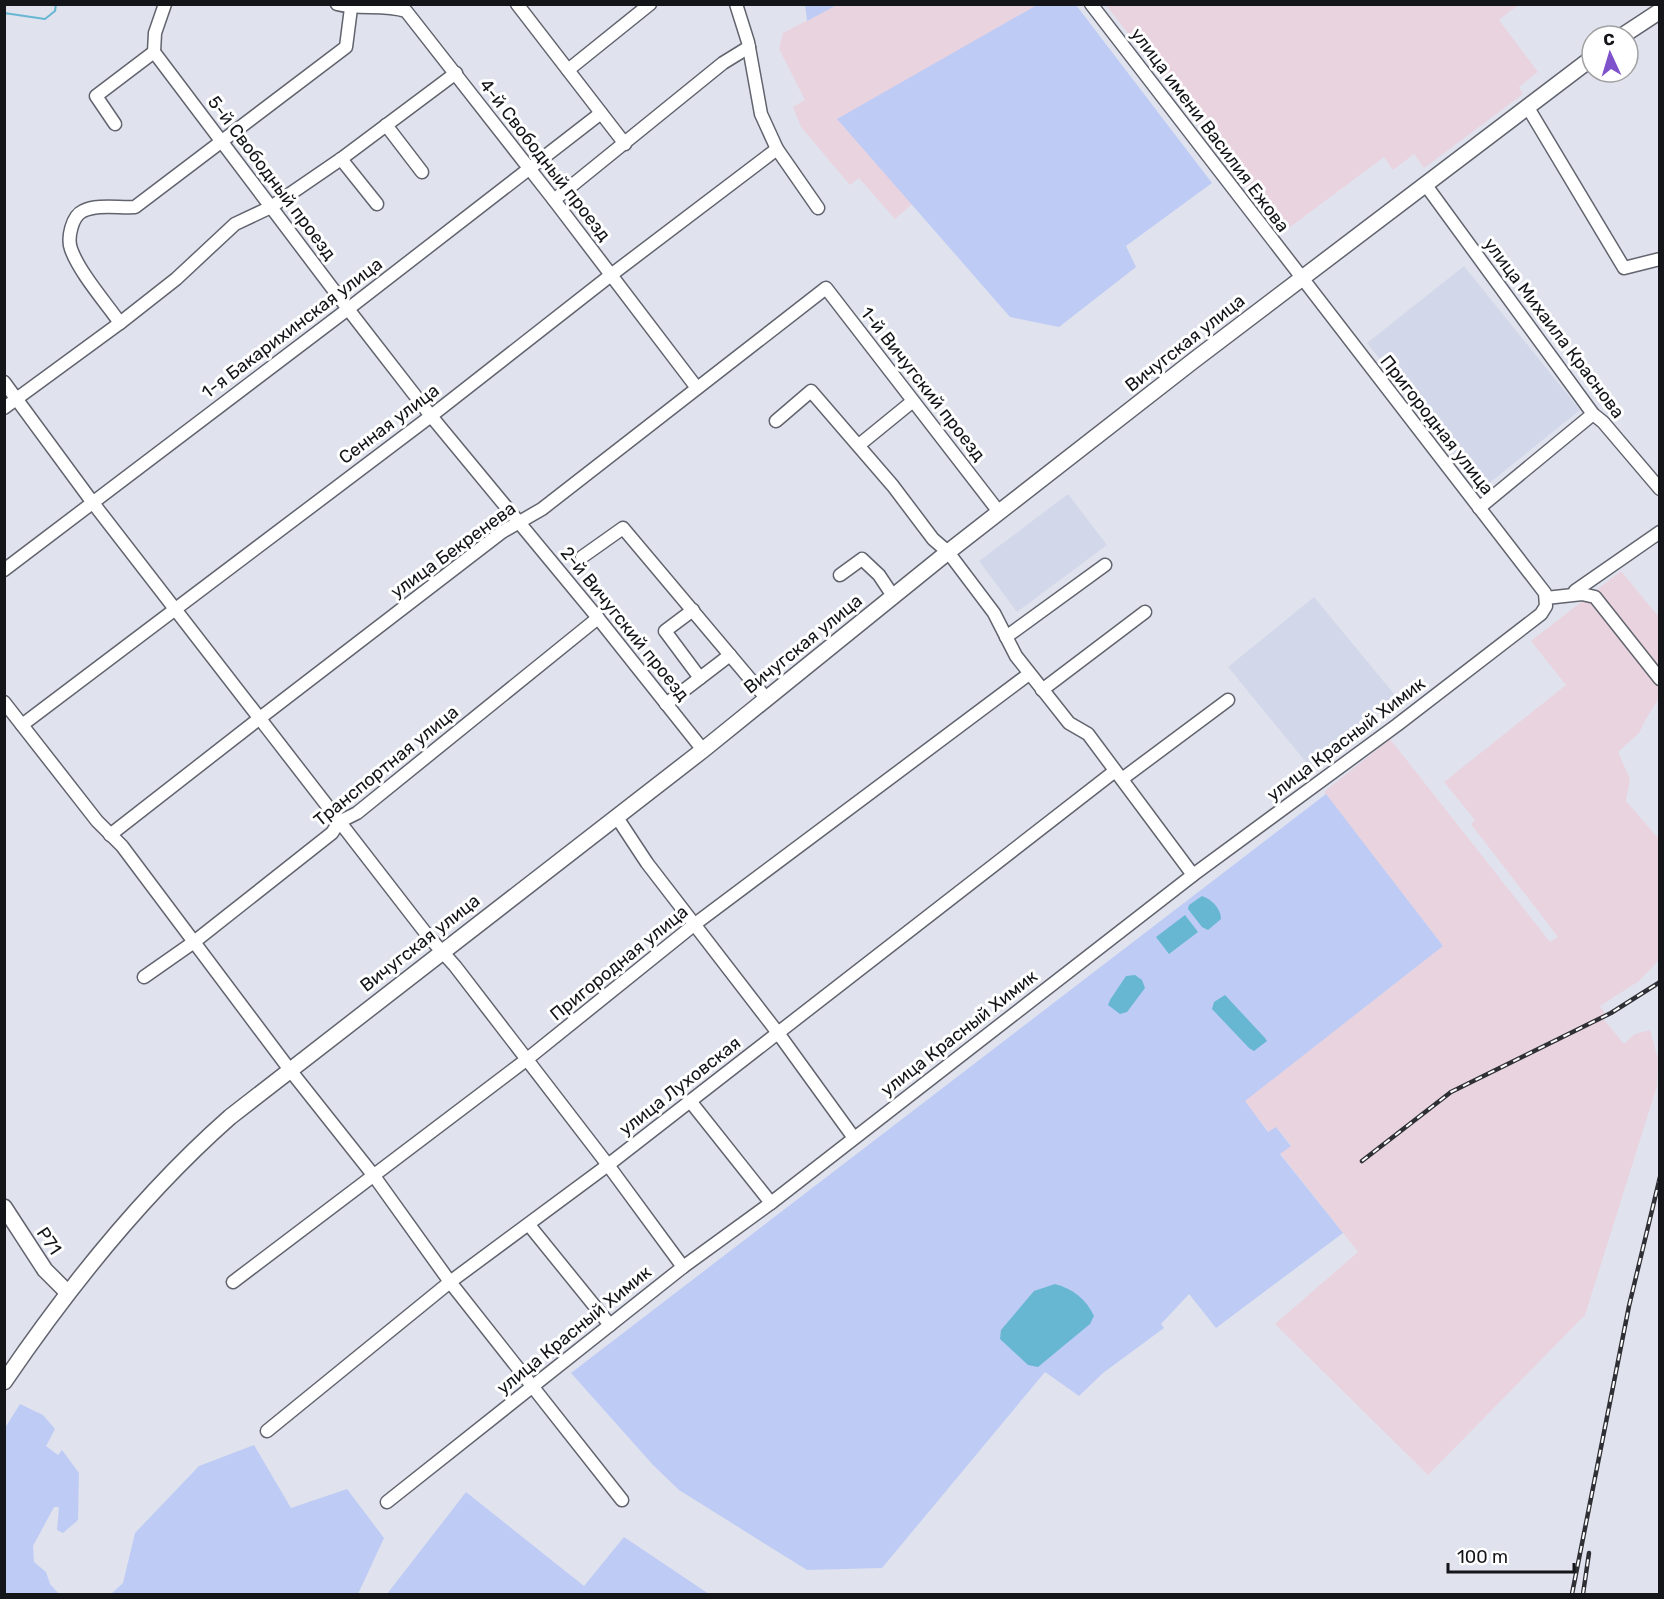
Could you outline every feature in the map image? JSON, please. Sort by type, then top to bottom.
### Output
[{"type":"main road","points":[[1640,24],[1659,11]]},
{"type":"main road","name":"Вичугская улица","points":[[4,1382],[68,1293],[173,1171],[230,1117],[703,750],[999,512],[1301,278],[1580,67]]},
{"type":"main road","name":"Р71","points":[[4,1207],[45,1270],[68,1293]]},
{"type":"street","points":[[115,124],[96,96],[154,52],[155,33],[165,4]]},
{"type":"street","name":"4-й Свободный проезд","points":[[337,4],[351,8],[410,8],[456,73],[697,388]]},
{"type":"street","points":[[517,4],[625,144]]},
{"type":"street","points":[[568,70],[650,4]]},
{"type":"street","points":[[736,4],[749,47],[758,105],[777,150],[818,208]]},
{"type":"street","name":"улица имени Василия Ежова","points":[[1091,4],[1301,278]]},
{"type":"street","points":[[120,323],[70,247],[74,221],[78,214],[84,210],[135,207],[346,46],[351,8]]},
{"type":"street","points":[[554,200],[723,63],[749,47]]},
{"type":"street","name":"5-й Свободный проезд","points":[[154,52],[431,416],[520,522]]},
{"type":"street","points":[[4,408],[176,279],[235,224],[271,207],[456,73]]},
{"type":"street","points":[[1527,106],[1623,268],[1659,259]]},
{"type":"street","name":"1-я Бакарихинская улица","points":[[4,570],[348,309],[601,112]]},
{"type":"street","points":[[386,125],[422,172]]},
{"type":"street","name":"Сенная улица","points":[[22,725],[431,416],[611,274],[777,150]]},
{"type":"street","points":[[340,159],[378,204]]},
{"type":"street","name":"улица Михаила Краснова","points":[[1425,184],[1593,414],[1603,422],[1659,489]]},
{"type":"street","name":"Пригородная улица","points":[[1301,278],[1546,596]]},
{"type":"street","name":"1-й Вичугский проезд","points":[[816,294],[825,288],[999,512]]},
{"type":"street","name":"улица Бекренева","points":[[110,835],[502,532],[542,509],[816,294]]},
{"type":"street","points":[[4,382],[174,610],[608,1165],[682,1267]]},
{"type":"street","points":[[776,422],[811,391],[859,446],[933,539],[948,552],[994,613],[1016,656],[1029,674],[1070,723],[1088,734],[1193,875]]},
{"type":"street","points":[[859,446],[913,401]]},
{"type":"street","points":[[1479,508],[1593,414]]},
{"type":"street","name":"2-й Вичугский проезд","points":[[520,522],[703,750]]},
{"type":"street","points":[[582,557],[623,528],[766,698]]},
{"type":"street","points":[[1575,591],[1659,532]]},
{"type":"street","points":[[840,575],[862,559],[879,575],[894,596]]},
{"type":"street","points":[[1006,637],[1105,565]]},
{"type":"street","points":[[1546,596],[1582,594],[1595,597],[1659,679]]},
{"type":"street","name":"улица Красный Химик","points":[[387,1502],[682,1267],[771,1203],[1193,875],[1398,725],[1541,614],[1546,606],[1546,596]]},
{"type":"street","points":[[693,610],[665,631],[700,678]]},
{"type":"street","points":[[1042,690],[1144,612]]},
{"type":"street","name":"Транспортная улица","points":[[144,977],[195,942],[332,833],[339,822],[357,813],[598,618]]},
{"type":"street","points":[[666,704],[730,655]]},
{"type":"street","name":"Пригородная улица","points":[[233,1282],[526,1060],[695,924],[1029,674]]},
{"type":"street","name":"улица Луховская","points":[[267,1431],[450,1282],[529,1225],[1119,775],[1228,700]]},
{"type":"street","points":[[4,702],[110,835],[122,846],[290,1070],[374,1176],[450,1282],[622,1500]]},
{"type":"street","points":[[616,816],[647,863],[778,1033],[854,1138]]},
{"type":"street","points":[[690,1101],[771,1203]]},
{"type":"street","points":[[529,1225],[610,1325]]},
{"type":"shaded area","points":[[805,4],[837,4],[837,5],[807,21]]},
{"type":"shaded area","points":[[837,5],[1037,5],[838,119],[912,204],[895,219],[859,178],[850,185],[801,127],[793,107],[805,100],[779,49],[783,33]]},
{"type":"shaded area","points":[[1037,5],[1076,5],[1212,183],[1126,246],[1136,267],[1059,327],[1010,317],[837,119]]},
{"type":"shaded area","points":[[1106,5],[1518,5],[1499,20],[1538,72],[1519,87],[1523,94],[1424,168],[1414,154],[1393,170],[1384,157],[1282,233]]},
{"type":"shaded area","points":[[1464,266],[1580,410],[1483,488],[1367,343]]},
{"type":"shaded area","points":[[1068,494],[1107,545],[1017,612],[979,561]]},
{"type":"shaded area","points":[[1621,571],[1659,617],[1659,698],[1639,733],[1618,752],[1630,779],[1626,801],[1659,839],[1660,959],[1639,981],[1600,1006],[1605,1013],[1601,1016],[1624,1044],[1635,1034],[1650,1030],[1658,1059],[1657,1086],[1585,1315],[1428,1475],[1275,1324],[1358,1252],[1280,1153],[1291,1145],[1276,1127],[1269,1132],[1244,1101],[1443,946],[1324,792],[1390,739],[1550,942],[1558,937],[1471,824],[1475,820],[1444,782],[1566,685],[1531,641]]},
{"type":"shaded area","points":[[1314,597],[1395,695],[1309,766],[1228,667]]},
{"type":"shaded area","points":[[1326,794],[1443,946],[1245,1101],[1268,1132],[1276,1127],[1291,1146],[1280,1154],[1343,1233],[1216,1328],[1189,1294],[1161,1324],[1164,1328],[1103,1373],[1079,1396],[1045,1372],[882,1568],[807,1570],[679,1490],[653,1465],[571,1373]]},
{"type":"shaded area","points":[[1202,896],[1215,905],[1221,915],[1221,919],[1208,930],[1202,927],[1188,909],[1189,905]]},
{"type":"shaded area","points":[[1185,915],[1198,932],[1169,954],[1156,937]]},
{"type":"shaded area","points":[[1135,975],[1142,980],[1145,988],[1127,1012],[1120,1014],[1108,1005],[1126,976]]},
{"type":"shaded area","points":[[1225,995],[1267,1041],[1254,1051],[1212,1009],[1214,1002]]},
{"type":"shaded area","points":[[1055,1284],[1078,1296],[1094,1316],[1090,1324],[1038,1367],[1028,1365],[1000,1339],[1001,1330],[1034,1291]]},
{"type":"shaded area","points":[[20,1404],[43,1415],[55,1429],[46,1446],[58,1455],[62,1450],[79,1473],[78,1520],[63,1533],[57,1530],[59,1507],[54,1507],[33,1546],[34,1562],[46,1572],[50,1584],[59,1594],[5,1594],[5,1428]]},
{"type":"shaded area","points":[[254,1445],[291,1508],[347,1489],[384,1538],[358,1594],[111,1594],[123,1583],[135,1533],[199,1466]]},
{"type":"shaded area","points":[[466,1492],[584,1586],[624,1537],[709,1594],[387,1594]]},
{"type":"waterway","points":[[4,13],[45,19],[55,11],[56,4]]},
{"type":"railway","points":[[1362,1161],[1451,1092],[1611,1013],[1660,982]]},
{"type":"railway","points":[[1572,1594],[1629,1306],[1660,1177]]},
{"type":"railway","points":[[1583,1594],[1589,1553]]}]
